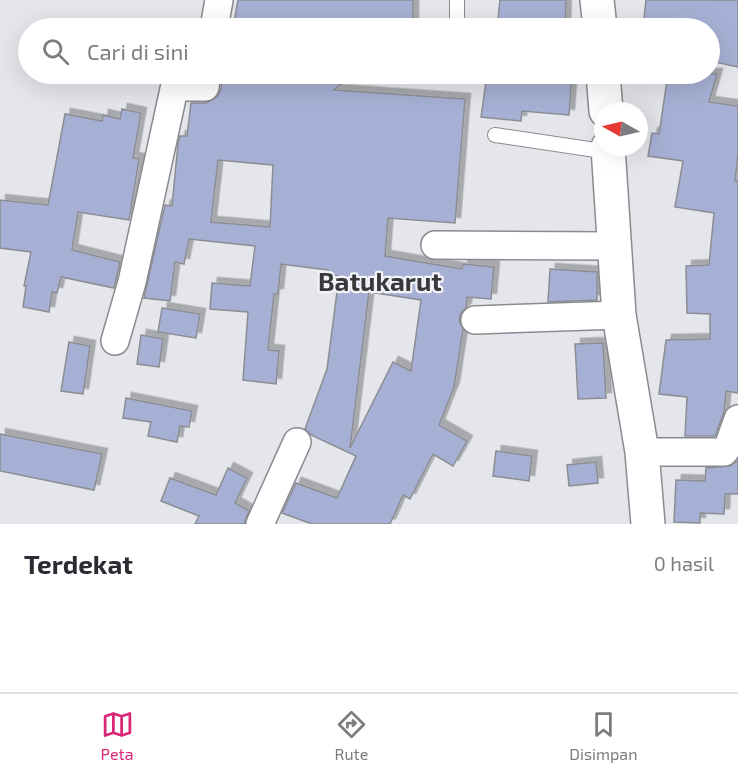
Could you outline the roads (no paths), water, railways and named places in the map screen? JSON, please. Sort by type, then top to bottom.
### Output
[{"type":"street","points":[[216,18],[219,0]]},
{"type":"street","points":[[597,0],[599,18]]},
{"type":"street","points":[[115,341],[132,282],[174,89],[177,87],[205,87],[205,84]]},
{"type":"street","points":[[604,84],[605,102]]},
{"type":"street","points":[[609,156],[619,315],[642,452],[648,524]]},
{"type":"street","points":[[435,245],[615,246]]},
{"type":"street","points":[[475,321],[619,315]]},
{"type":"street","points":[[642,452],[724,453],[729,447],[738,420]]},
{"type":"street","points":[[260,524],[297,442]]},
{"type":"lane","points":[[457,0],[457,18]]},
{"type":"lane","points":[[495,135],[594,147]]},
{"type":"district","name":"Batukarut","points":[[380,282]]}]
